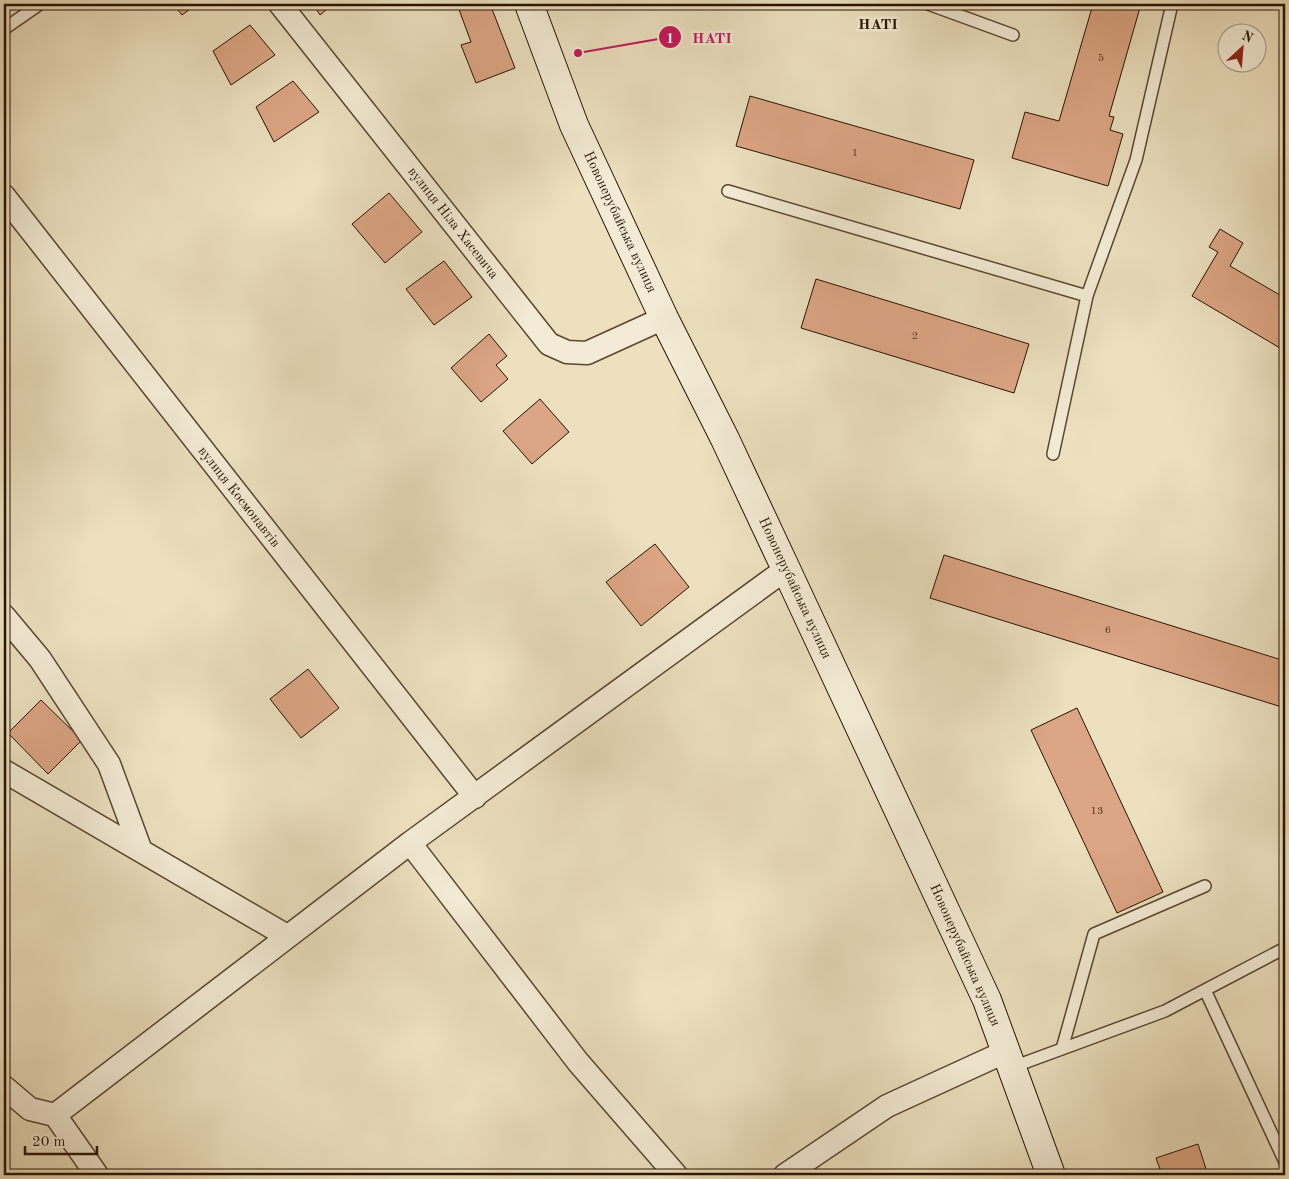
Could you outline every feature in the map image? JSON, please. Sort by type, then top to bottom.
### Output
[{"type":"street","name":"вулиця Ніла Хасевича","points":[[280,4],[549,344],[567,352],[587,353],[664,318]]},
{"type":"street","name":"Новонерубайська вулиця","points":[[529,4],[574,125],[664,318],[725,439],[983,991],[1010,1059],[1051,1175]]},
{"type":"street","name":"вулиця Космонавтів","points":[[4,196],[475,797]]},
{"type":"street","points":[[54,1115],[410,843],[786,569]]},
{"type":"street","points":[[4,616],[40,659],[109,764],[142,850]]},
{"type":"street","points":[[4,771],[287,936]]},
{"type":"street","points":[[410,843],[578,1062],[676,1175]]},
{"type":"street","points":[[785,1175],[887,1106],[1010,1059]]},
{"type":"street","points":[[4,1087],[30,1109],[54,1115],[97,1175]]},
{"type":"lane","points":[[4,29],[40,4]]},
{"type":"lane","points":[[928,4],[1013,35]]},
{"type":"lane","points":[[1053,454],[1087,296],[1136,160],[1172,4]]},
{"type":"lane","points":[[728,191],[1087,296]]},
{"type":"lane","points":[[1062,1049],[1094,934],[1205,886]]},
{"type":"lane","points":[[1010,1059],[1062,1049],[1165,1011],[1285,948]]},
{"type":"lane","points":[[1205,990],[1285,1162]]},
{"type":"building","points":[[173,4],[197,4],[182,15]]},
{"type":"building","points":[[313,4],[333,4],[320,15]]},
{"type":"building","points":[[457,4],[490,4],[515,68],[476,83],[461,45],[471,42]]},
{"type":"building","points":[[1093,4],[1141,4],[1109,116],[1114,117],[1110,130],[1123,134],[1108,186],[1012,158],[1025,112],[1059,121]]},
{"type":"building","points":[[250,25],[275,55],[231,85],[213,51]]},
{"type":"building","points":[[293,81],[319,112],[274,142],[256,107]]},
{"type":"building","points":[[750,96],[974,160],[960,209],[736,146]]},
{"type":"building","points":[[389,193],[422,232],[385,263],[352,224]]},
{"type":"building","points":[[1220,229],[1243,243],[1230,266],[1285,298],[1285,351],[1192,296],[1218,252],[1209,247]]},
{"type":"building","points":[[444,261],[472,297],[434,325],[406,289]]},
{"type":"building","points":[[816,279],[1029,344],[1014,393],[801,328]]},
{"type":"building","points":[[489,334],[507,356],[496,365],[508,379],[481,402],[451,368]]},
{"type":"building","points":[[540,399],[569,432],[532,464],[503,431]]},
{"type":"building","points":[[655,544],[689,587],[641,626],[606,582]]},
{"type":"building","points":[[944,555],[1285,661],[1285,708],[930,598]]},
{"type":"building","points":[[308,669],[339,708],[301,738],[270,699]]},
{"type":"building","points":[[41,700],[82,740],[48,774],[8,733]]},
{"type":"building","points":[[1077,708],[1163,892],[1117,913],[1031,730]]},
{"type":"building","points":[[1198,1144],[1208,1175],[1162,1175],[1156,1158]]},
{"type":"place","name":"НАТІ","points":[[578,53]]},
{"type":"district","name":"НАТІ","points":[[878,25]]}]
